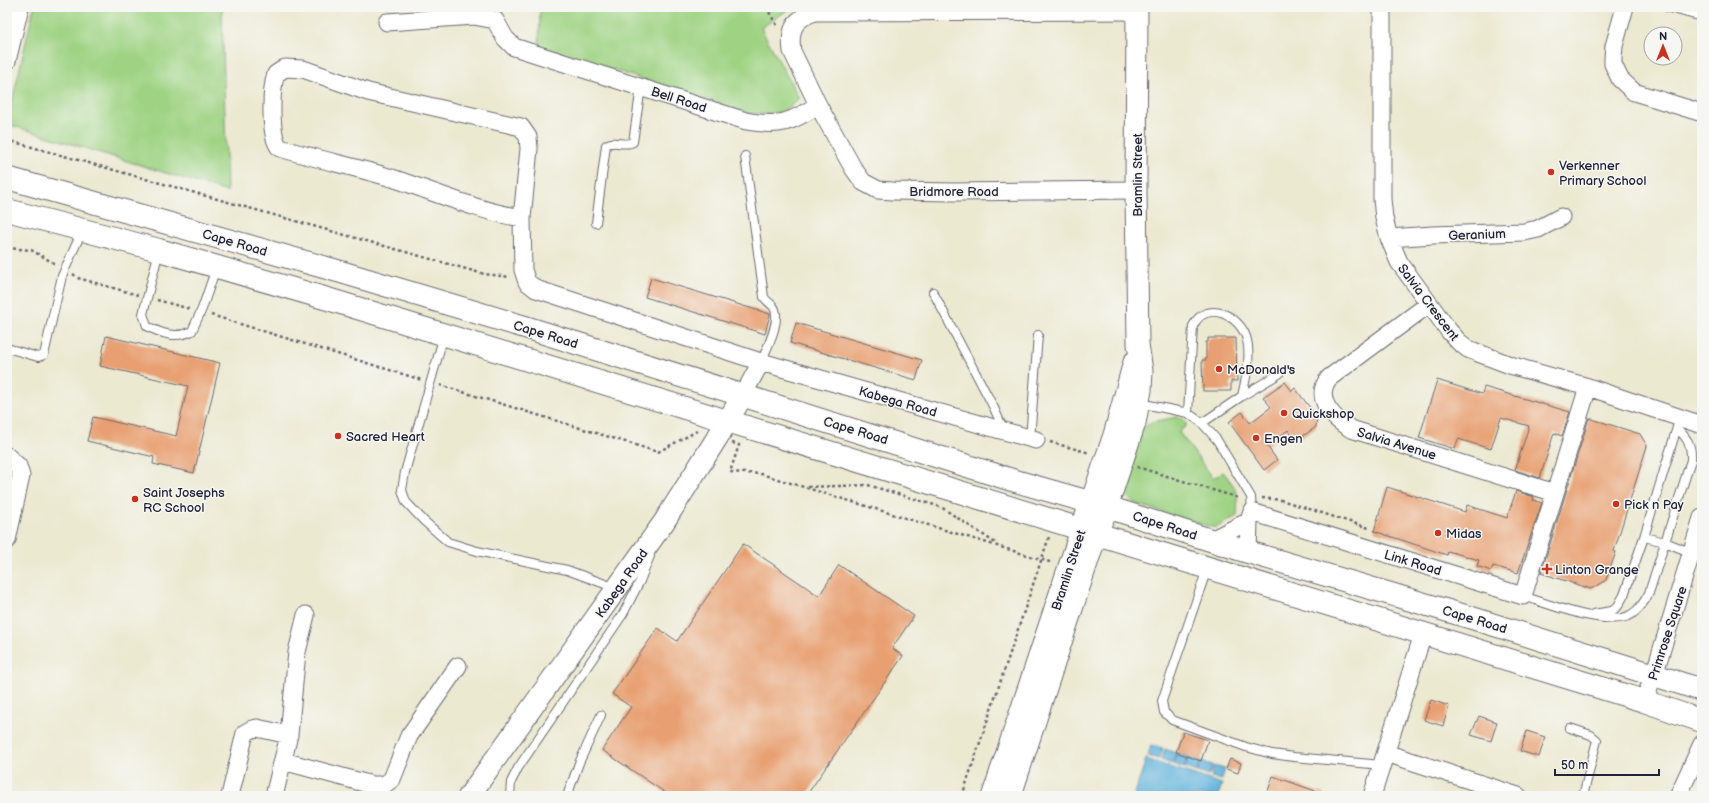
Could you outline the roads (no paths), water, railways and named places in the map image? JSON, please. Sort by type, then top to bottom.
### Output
[{"type":"main road","name":"Cape Road","points":[[7,178],[341,272],[743,395],[1004,478],[1099,505],[1248,552],[1472,618],[1702,690]]},
{"type":"main road","points":[[7,210],[160,250],[444,335],[722,430],[1054,521],[1702,720]]},
{"type":"main road","name":"Bramlin Street","points":[[1010,796],[1089,532],[1099,505]]},
{"type":"main road","name":"Bramlin Street","points":[[993,796],[1068,568],[1089,532]]},
{"type":"street","points":[[7,61],[20,7]]},
{"type":"street","name":"Salvia Crescent","points":[[1382,7],[1382,199],[1384,218],[1399,262],[1429,304],[1454,336],[1468,349],[1510,365],[1588,388],[1678,423],[1702,425]]},
{"type":"street","points":[[1625,7],[1614,46],[1613,58],[1620,79],[1634,92],[1702,114]]},
{"type":"street","name":"Bridmore Road","points":[[1136,190],[893,192],[878,190],[863,182],[853,168],[818,105],[792,51],[791,42],[793,28],[796,23],[805,15],[815,12],[1137,9]]},
{"type":"street","name":"Bramlin Street","points":[[1099,505],[1106,457],[1114,435],[1131,402],[1142,371],[1138,344],[1136,190],[1137,9]]},
{"type":"street","name":"Bell Road","points":[[387,22],[474,16],[495,20],[505,38],[514,47],[746,120],[765,124],[781,124],[797,118],[818,105]]},
{"type":"street","points":[[285,68],[303,69],[368,92],[521,126],[528,137],[529,149],[522,218],[501,215],[467,205],[393,179],[280,148],[276,143],[274,136],[272,92],[276,74],[279,70],[285,68]]},
{"type":"street","name":"Geranium","points":[[1390,238],[1524,232],[1538,229],[1561,217]]},
{"type":"street","name":"Kabega Road","points":[[522,218],[523,270],[531,284],[761,362],[1033,440]]},
{"type":"street","name":"Salvia Avenue","points":[[1429,304],[1329,378],[1324,384],[1323,392],[1326,404],[1336,419],[1352,429],[1555,493]]},
{"type":"street","name":"Kabega Road","points":[[469,796],[664,522],[722,430],[761,362]]},
{"type":"street","points":[[1523,596],[1588,388]]},
{"type":"street","name":"Bramlin Street","points":[[1099,505],[1135,423],[1131,402]]},
{"type":"street","points":[[7,456],[18,466],[21,476],[7,540]]},
{"type":"street","points":[[1211,540],[1251,516]]},
{"type":"street","points":[[1248,552],[1251,516]]},
{"type":"street","name":"Link Road","points":[[1251,516],[1523,596]]},
{"type":"street","name":"Primrose Square","points":[[1644,701],[1697,554],[1702,518]]},
{"type":"street","points":[[274,796],[289,735],[297,652],[306,615]]},
{"type":"street","points":[[1372,796],[1423,634]]},
{"type":"street","points":[[283,761],[372,785],[379,786],[388,783],[396,771],[409,736],[458,666]]},
{"type":"street","points":[[230,796],[245,733],[257,728],[289,735]]},
{"type":"street","points":[[1678,796],[1702,744]]},
{"type":"street","points":[[1384,759],[1518,796]]},
{"type":"lane","points":[[1666,7],[1702,17]]},
{"type":"lane","points":[[596,223],[606,145],[610,142],[629,144],[633,142],[637,106],[641,87]]},
{"type":"lane","points":[[746,156],[764,297],[773,306],[775,311],[775,328],[761,362]]},
{"type":"lane","points":[[7,348],[38,357],[44,354],[62,276],[66,270],[82,230]]},
{"type":"lane","points":[[160,250],[143,314],[144,321],[147,326],[160,333],[178,335],[192,331],[216,267]]},
{"type":"lane","points":[[933,292],[994,408],[1004,432]]},
{"type":"lane","points":[[1188,413],[1193,326],[1197,319],[1202,315],[1218,313],[1231,316],[1238,322],[1244,332],[1249,352],[1247,376],[1242,396]]},
{"type":"lane","points":[[444,335],[402,483],[403,494],[406,502],[439,535],[448,542],[460,547],[567,570],[616,589]]},
{"type":"lane","points":[[1033,440],[1038,335]]},
{"type":"lane","points":[[1202,423],[1242,396],[1280,374]]},
{"type":"lane","points":[[1131,402],[1188,413],[1202,423],[1217,440],[1251,497],[1251,516]]},
{"type":"lane","name":"Link Road","points":[[1583,614],[1607,612],[1618,606],[1624,594],[1644,537],[1678,423]]},
{"type":"lane","name":"Link Road","points":[[1523,596],[1598,618],[1622,618],[1631,615],[1642,604],[1649,593],[1692,453],[1689,441],[1678,423]]},
{"type":"lane","points":[[510,796],[511,782],[518,768],[587,668],[632,598],[664,522]]},
{"type":"lane","points":[[1644,537],[1665,542],[1697,554]]},
{"type":"lane","points":[[1207,568],[1162,701],[1164,712],[1172,720],[1246,747],[1272,754],[1384,759]]},
{"type":"lane","points":[[567,796],[579,763],[601,715]]},
{"type":"lane","points":[[1570,728],[1591,735],[1597,740],[1583,796]]},
{"type":"water","points":[[1151,745],[1163,748],[1159,759],[1148,756]]},
{"type":"water","points":[[1165,749],[1176,753],[1172,764],[1161,760]]},
{"type":"water","points":[[1177,753],[1188,757],[1184,768],[1173,764]]},
{"type":"water","points":[[1189,758],[1200,761],[1197,772],[1185,768]]},
{"type":"water","points":[[1146,759],[1222,784],[1218,796],[1134,796]]},
{"type":"water","points":[[1201,762],[1213,765],[1209,776],[1198,772]]},
{"type":"water","points":[[1214,766],[1225,769],[1222,780],[1211,777]]},
{"type":"place","name":"Verkenner Primary School","points":[[1551,172]]},
{"type":"place","name":"McDonald's","points":[[1219,369]]},
{"type":"place","name":"Quickshop","points":[[1284,413]]},
{"type":"place","name":"Sacred Heart","points":[[338,436]]},
{"type":"place","name":"Engen","points":[[1256,438]]},
{"type":"place","name":"Saint Josephs RC School","points":[[135,499]]},
{"type":"place","name":"Pick n Pay","points":[[1616,504]]},
{"type":"place","name":"Midas","points":[[1438,533]]},
{"type":"place","name":"Linton Grange","points":[[1547,569]]}]
